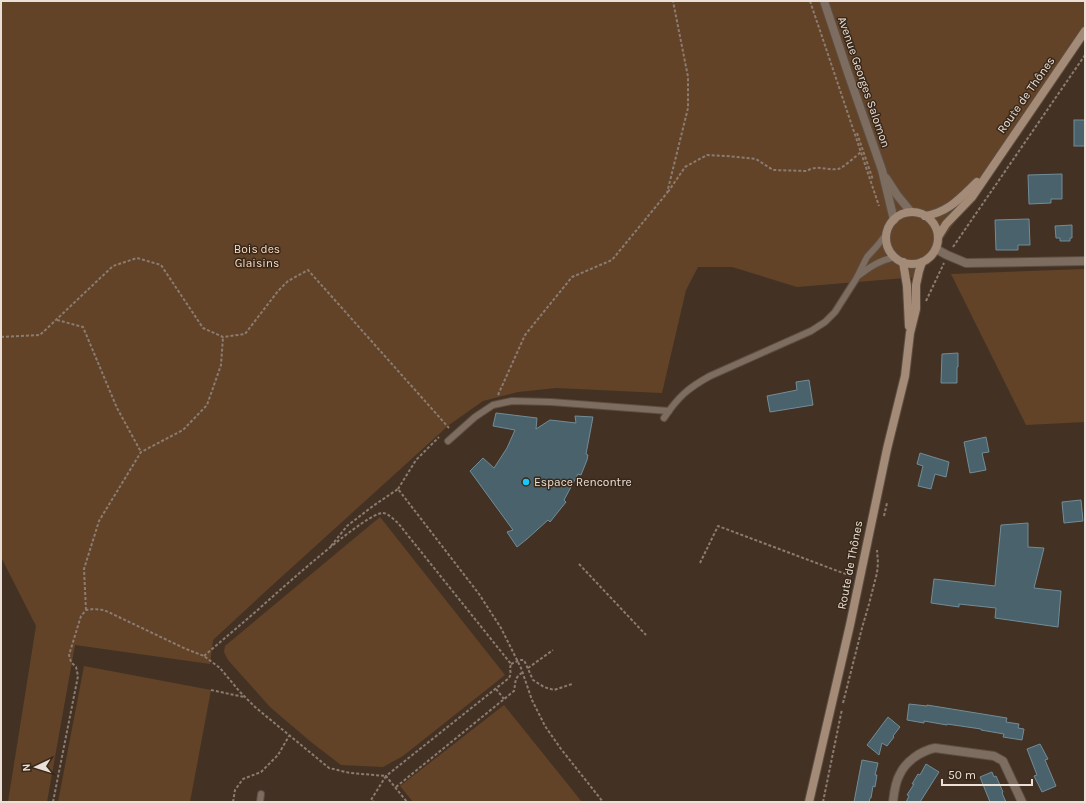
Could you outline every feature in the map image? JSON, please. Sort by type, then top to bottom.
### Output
[{"type":"main road","name":"Route de Thônes","points":[[938,237],[946,224],[972,197],[1085,31]]},
{"type":"main road","name":"Route de Thônes","points":[[925,216],[936,214],[949,208],[987,174]]},
{"type":"main road","points":[[911,212],[925,216],[932,221],[936,228],[938,237],[936,249],[928,259],[922,262],[912,264],[903,262],[895,257],[888,246],[887,233],[890,226],[899,216],[911,212]]},
{"type":"main road","name":"Route de Thônes","points":[[903,262],[907,286],[910,332]]},
{"type":"main road","name":"Route de Thônes","points":[[809,802],[852,618],[887,449],[904,376],[910,332],[916,309],[916,285],[922,262]]},
{"type":"street","name":"Avenue Georges Salomon","points":[[824,1],[882,170],[894,220]]},
{"type":"street","name":"Avenue Georges Salomon","points":[[882,170],[897,195],[911,212]]},
{"type":"street","points":[[936,249],[966,263],[1085,261]]},
{"type":"street","points":[[893,802],[896,785],[904,767],[910,760],[926,750],[935,748],[994,756],[999,758],[1003,761],[1022,802]]},
{"type":"lane","points":[[664,418],[683,394],[696,384],[710,376],[811,332],[818,327],[835,312],[856,279],[867,257],[887,233]]},
{"type":"lane","points":[[856,279],[870,267],[882,260],[895,257]]},
{"type":"lane","points":[[448,441],[475,417],[493,405],[512,401],[551,402],[669,411]]},
{"type":"lane","points":[[260,802],[261,794]]},
{"type":"path","points":[[667,193],[688,108],[688,77],[673,1]]},
{"type":"path","points":[[810,1],[879,206]]},
{"type":"path","points":[[925,305],[947,255],[1085,55]]},
{"type":"path","points":[[493,405],[525,335],[572,276],[612,260],[667,193],[685,167],[707,155],[756,159],[773,170],[807,171],[812,168],[839,169],[860,152]]},
{"type":"path","points":[[1,337],[40,335],[113,266],[137,258],[161,265],[203,328],[223,337],[245,334],[278,291],[288,281],[308,270],[455,434]]},
{"type":"path","points":[[57,319],[83,327],[117,408],[141,452]]},
{"type":"path","points":[[53,802],[78,676],[76,667],[71,662],[69,655],[81,616],[86,610],[84,569],[99,521],[141,452],[183,430],[207,405],[221,365],[223,337]]},
{"type":"path","points":[[329,548],[347,526],[398,489],[416,460],[443,433]]},
{"type":"path","points":[[398,489],[479,594],[501,628],[518,661],[532,700],[545,726],[603,802]]},
{"type":"path","points":[[884,516],[887,502]]},
{"type":"path","points":[[204,656],[329,548],[364,521],[383,513],[387,514],[398,523],[511,664],[511,675],[496,689],[386,776],[371,800],[374,802]]},
{"type":"path","points":[[700,563],[718,526],[860,579]]},
{"type":"path","points":[[823,802],[844,701],[877,573],[878,563],[876,551],[878,544]]},
{"type":"path","points":[[579,564],[646,635]]},
{"type":"path","points":[[86,610],[104,610],[186,650],[204,656],[220,668],[255,707],[328,768],[350,773],[386,776],[407,802]]},
{"type":"path","points":[[528,668],[553,650]]},
{"type":"path","points":[[511,664],[524,660],[533,680],[544,687],[554,690],[572,684]]},
{"type":"path","points":[[395,787],[514,691],[515,680],[523,672]]},
{"type":"path","points":[[496,689],[504,699]]},
{"type":"path","points":[[211,690],[246,697]]},
{"type":"path","points":[[233,802],[235,790],[244,779],[262,772],[278,755],[289,736]]},
{"type":"green space","name":"Bois des Glaisins","points":[[1,1],[1085,1],[1085,31],[917,277],[797,287],[732,267],[698,267],[686,290],[662,393],[556,388],[518,392],[483,401],[449,425],[213,640],[210,664],[75,645],[47,802],[8,802],[36,626],[1,557]]},
{"type":"green space","points":[[1085,269],[1085,422],[1026,425],[951,274]]},
{"type":"green space","points":[[380,517],[505,675],[403,756],[383,767],[341,765],[270,707],[228,660],[224,652],[225,646]]},
{"type":"green space","points":[[84,666],[211,690],[190,802],[58,802]]},
{"type":"green space","points":[[504,705],[582,802],[413,802],[400,786]]},
{"type":"building","points":[[1074,120],[1085,120],[1085,146],[1074,146]]},
{"type":"building","points":[[1062,174],[1062,199],[1051,199],[1051,203],[1029,204],[1028,175]]},
{"type":"building","points":[[1029,219],[1030,245],[1018,245],[1018,250],[996,250],[995,220]]},
{"type":"building","points":[[1072,225],[1072,238],[1070,238],[1070,241],[1060,241],[1060,238],[1056,238],[1055,226]]},
{"type":"building","points":[[958,353],[957,383],[941,383],[942,354]]},
{"type":"building","points":[[809,380],[813,405],[770,412],[767,396],[797,390],[796,382]]},
{"type":"building","name":"Espace Rencontre","points":[[496,413],[537,418],[536,429],[550,420],[576,423],[575,416],[593,417],[586,454],[588,455],[587,460],[581,475],[578,474],[564,500],[566,502],[550,522],[548,520],[517,547],[507,532],[513,530],[470,471],[483,458],[494,468],[507,448],[515,430],[493,426]]},
{"type":"building","points":[[986,437],[989,452],[982,453],[986,470],[970,473],[964,442]]},
{"type":"building","points":[[920,453],[949,462],[946,477],[935,474],[931,489],[918,486],[923,466],[917,464]]},
{"type":"building","points":[[1081,500],[1083,521],[1064,523],[1062,502]]},
{"type":"building","points":[[1028,523],[1028,547],[1044,548],[1034,588],[1061,591],[1058,627],[995,618],[996,608],[959,604],[959,607],[931,603],[934,579],[995,586],[1001,525]]},
{"type":"building","points":[[909,704],[927,705],[1007,718],[1006,722],[1019,724],[1018,728],[1024,729],[1022,740],[1003,737],[1004,734],[981,729],[907,720]]},
{"type":"building","points":[[888,717],[900,727],[887,746],[882,743],[879,755],[867,745]]},
{"type":"building","points":[[1040,744],[1048,759],[1045,760],[1056,786],[1042,792],[1034,776],[1037,775],[1027,749]]},
{"type":"building","points":[[862,760],[878,763],[875,775],[877,775],[875,787],[873,786],[869,802],[854,802]]},
{"type":"building","points":[[926,764],[939,772],[920,802],[906,802],[909,796],[907,795],[914,784],[912,784],[918,774],[920,775]]},
{"type":"building","points":[[992,772],[994,777],[996,776],[1006,802],[990,802],[980,777]]},
{"type":"place","name":"Espace Rencontre","points":[[526,482]]}]
